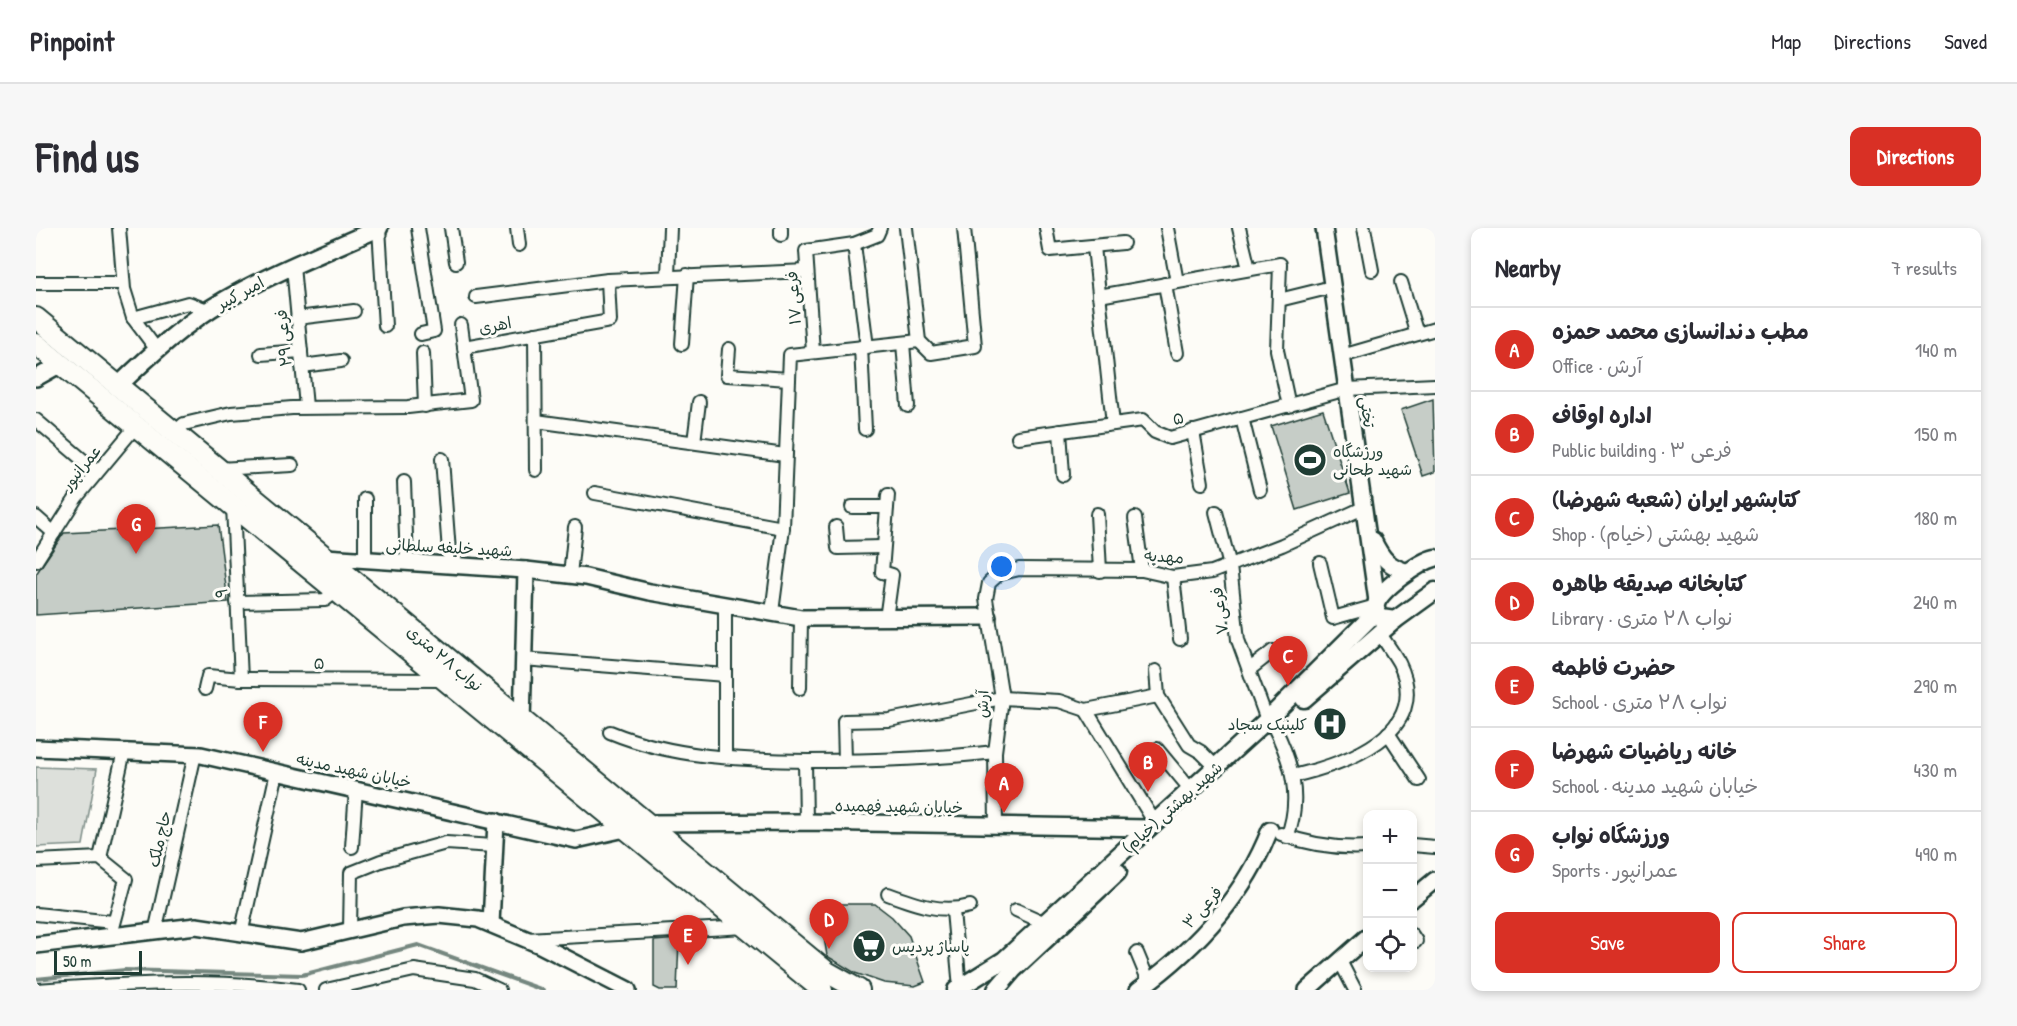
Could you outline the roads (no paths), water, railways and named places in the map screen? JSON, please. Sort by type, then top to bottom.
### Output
[{"type":"main road","name":"امیر کبیر","points":[[117,387],[158,350],[223,301],[293,266],[379,228]]},
{"type":"main road","name":"نواب ۲۸ متری","points":[[36,318],[522,722],[827,972],[852,988]]},
{"type":"main road","name":"نواب ۲۸ متری","points":[[36,344],[822,990]]},
{"type":"main road","name":"شهید بهشتی (خیام)","points":[[996,990],[1012,970],[1271,723],[1409,572],[1435,558]]},
{"type":"main road","name":"شهید بهشتی (خیام)","points":[[958,989],[1004,960],[1216,767],[1378,632],[1431,599]]},
{"type":"main road","points":[[1377,606],[1381,618],[1395,620]]},
{"type":"street","points":[[119,228],[123,284],[134,318],[158,350]]},
{"type":"street","points":[[379,228],[385,326]]},
{"type":"street","points":[[418,228],[434,331],[421,334]]},
{"type":"street","points":[[451,228],[456,262]]},
{"type":"street","points":[[517,228],[519,245]]},
{"type":"street","points":[[668,275],[669,228]]},
{"type":"street","name":"فرعی ۱۷","points":[[813,352],[806,251],[854,244],[878,235],[880,228]]},
{"type":"street","points":[[906,228],[920,341],[931,353],[975,346],[964,228]]},
{"type":"street","points":[[1047,228],[1050,250],[1123,243]]},
{"type":"street","points":[[1167,228],[1177,353]]},
{"type":"street","points":[[1239,228],[1249,269]]},
{"type":"street","name":"تختی","points":[[1325,228],[1377,606]]},
{"type":"street","points":[[1364,228],[1372,270]]},
{"type":"street","points":[[854,244],[864,347],[865,429]]},
{"type":"street","points":[[1094,247],[1113,424]]},
{"type":"street","points":[[1099,296],[1280,264],[1277,350],[1289,406]]},
{"type":"street","name":"فرعی ۲۹","points":[[293,266],[306,407]]},
{"type":"street","points":[[476,297],[608,280],[668,275],[807,272]]},
{"type":"street","points":[[682,344],[687,275]]},
{"type":"street","name":"اهری","points":[[174,433],[184,424],[231,413],[306,407],[425,406],[471,400],[464,347],[610,321],[608,280]]},
{"type":"street","points":[[1401,282],[1417,334]]},
{"type":"street","points":[[36,283],[123,284]]},
{"type":"street","points":[[1279,300],[1332,287]]},
{"type":"street","points":[[134,318],[188,303],[210,310]]},
{"type":"street","points":[[297,318],[354,310]]},
{"type":"street","points":[[461,325],[464,347]]},
{"type":"street","points":[[1342,356],[1435,329]]},
{"type":"street","points":[[536,334],[536,470]]},
{"type":"street","points":[[772,612],[783,528],[790,355],[920,341]]},
{"type":"street","points":[[903,343],[908,406]]},
{"type":"street","points":[[729,349],[726,375],[789,379]]},
{"type":"street","points":[[261,354],[301,351]]},
{"type":"street","points":[[423,353],[425,406]]},
{"type":"street","points":[[302,366],[341,361]]},
{"type":"street","points":[[36,378],[61,364]]},
{"type":"street","name":"۵","points":[[1018,436],[1143,420],[1155,432],[1170,438],[1347,389],[1435,385]]},
{"type":"street","points":[[694,442],[699,402]]},
{"type":"street","points":[[1242,418],[1260,490]]},
{"type":"street","points":[[36,420],[97,472]]},
{"type":"street","points":[[536,422],[785,455]]},
{"type":"street","name":"عمرانپور","points":[[36,561],[76,498],[136,426]]},
{"type":"street","points":[[1060,431],[1063,475]]},
{"type":"street","points":[[1193,431],[1202,483]]},
{"type":"street","points":[[442,459],[450,565]]},
{"type":"street","points":[[218,470],[292,465]]},
{"type":"street","points":[[404,482],[407,562]]},
{"type":"street","points":[[595,493],[783,528]]},
{"type":"street","points":[[365,499],[365,560]]},
{"type":"street","points":[[852,507],[888,501],[882,547],[882,572],[892,575],[886,619]]},
{"type":"street","name":"۹","points":[[233,506],[241,679]]},
{"type":"street","name":"مهدیه","points":[[989,584],[999,574],[1018,569],[1100,572],[1142,570],[1173,577],[1212,572],[1363,508]]},
{"type":"street","name":"فرعی ۷","points":[[1216,512],[1230,566],[1238,640],[1271,723],[1282,743],[1293,776],[1295,813],[1287,837]]},
{"type":"street","points":[[1097,514],[1100,572]]},
{"type":"street","points":[[36,517],[52,536],[36,540]]},
{"type":"street","points":[[1135,518],[1142,570]]},
{"type":"street","points":[[570,575],[575,527]]},
{"type":"street","points":[[836,527],[838,548],[882,547]]},
{"type":"street","points":[[1368,530],[1383,559],[1396,568],[1409,572]]},
{"type":"street","name":"شهید خلیفه سلطانی","points":[[326,558],[526,570],[522,722]]},
{"type":"street","points":[[1320,563],[1333,618],[1377,606]]},
{"type":"street","points":[[526,570],[570,575],[801,618],[988,617]]},
{"type":"street","points":[[1173,577],[1180,639]]},
{"type":"street","name":"آرش","points":[[989,584],[988,617],[1002,698],[994,752],[996,826]]},
{"type":"street","points":[[237,602],[325,600],[336,591]]},
{"type":"street","points":[[725,757],[726,605]]},
{"type":"street","points":[[800,688],[801,618]]},
{"type":"street","points":[[1293,776],[1331,767],[1362,753],[1388,733],[1402,718],[1406,703],[1400,664],[1378,632]]},
{"type":"street","points":[[1250,669],[1273,651]]},
{"type":"street","points":[[524,659],[725,675]]},
{"type":"street","points":[[1156,671],[1158,696],[1189,745],[1201,752],[1216,767]]},
{"type":"street","name":"۵","points":[[205,690],[208,676],[241,679],[444,680]]},
{"type":"street","points":[[845,761],[844,721],[890,720],[1002,698],[1059,701],[1086,710],[1158,696]]},
{"type":"street","points":[[1086,710],[1152,825]]},
{"type":"street","points":[[610,732],[640,744],[672,752],[725,757],[805,761],[927,760],[994,752]]},
{"type":"street","points":[[1388,733],[1419,780]]},
{"type":"street","name":"خیابان شهید مدینه","points":[[36,748],[195,754],[576,840],[625,829]]},
{"type":"street","points":[[1157,749],[1191,790]]},
{"type":"street","points":[[100,858],[124,751]]},
{"type":"street","name":"حاج ملک","points":[[155,932],[195,754]]},
{"type":"street","points":[[805,761],[806,822]]},
{"type":"street","points":[[242,930],[277,772]]},
{"type":"street","points":[[352,847],[356,789]]},
{"type":"street","points":[[491,924],[496,821]]},
{"type":"street","name":"خیابان شهید فهمیده","points":[[648,823],[806,822],[1109,827],[1152,825]]},
{"type":"street","points":[[1109,827],[1120,835],[1124,850]]},
{"type":"street","points":[[1269,830],[1305,843],[1332,848],[1363,848]]},
{"type":"street","name":"فرعی ۳","points":[[1143,986],[1170,967],[1236,896],[1258,860],[1269,830]]},
{"type":"street","points":[[350,930],[351,873],[436,844],[494,846]]},
{"type":"street","points":[[1417,845],[1435,847]]},
{"type":"street","points":[[36,861],[100,858],[126,879],[112,929]]},
{"type":"street","points":[[1417,896],[1435,880]]},
{"type":"street","points":[[888,894],[912,903],[953,911],[970,906]]},
{"type":"street","points":[[1016,910],[1045,923]]},
{"type":"street","points":[[953,911],[958,989]]},
{"type":"street","points":[[36,914],[112,929],[155,932],[196,926],[242,930],[301,942],[404,918],[439,915],[478,919],[525,939],[628,990]]},
{"type":"street","points":[[525,939],[747,927]]},
{"type":"street","points":[[36,945],[112,929]]},
{"type":"street","points":[[1307,990],[1363,940]]},
{"type":"street","points":[[1137,953],[1143,986]]},
{"type":"street","points":[[1340,961],[1355,990]]},
{"type":"street","points":[[326,990],[414,970],[474,979],[499,990]]},
{"type":"street","points":[[36,990],[162,981],[261,985],[298,990]]},
{"type":"waterway","points":[[36,979],[125,970],[302,975],[418,945],[543,990]]},
{"type":"place","name":"ورزشگاه شهید طحانی","points":[[1310,460]]},
{"type":"place","name":"ورزشگاه نواب","points":[[136,554]]},
{"type":"place","name":"کتابشهر ایران (شعبه شهرضا)","points":[[1288,686]]},
{"type":"place","name":"کلینیک سجاد","points":[[1330,724]]},
{"type":"place","name":"خانه ریاضیات شهرضا","points":[[263,752]]},
{"type":"place","name":"اداره اوقاف","points":[[1148,792]]},
{"type":"place","name":"مطب دندانسازی محمد حمزه","points":[[1004,813]]},
{"type":"place","name":"پاساژ پردیس","points":[[869,946]]},
{"type":"place","name":"کتابخانه صدیقه طاهره","points":[[829,949]]},
{"type":"place","name":"حضرت فاطمه","points":[[688,965]]}]
